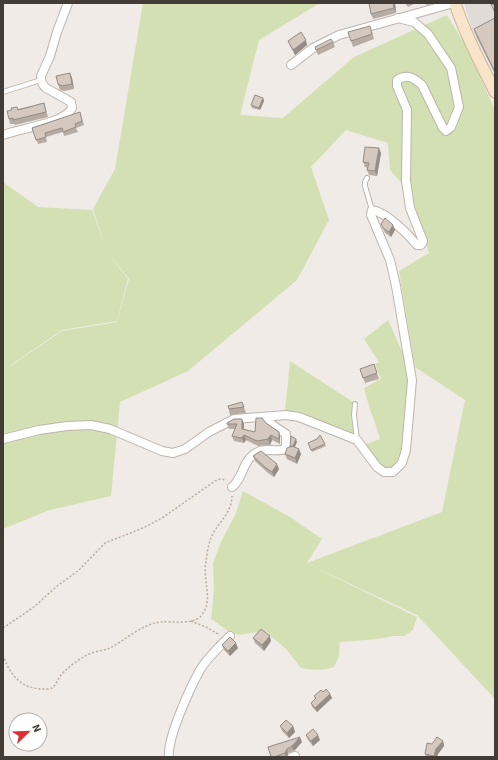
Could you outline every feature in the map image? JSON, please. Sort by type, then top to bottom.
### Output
[{"type":"street","points":[[3,135],[53,121],[67,115],[71,111],[71,102],[46,88],[41,80],[41,76],[50,56],[68,3]]},
{"type":"street","points":[[291,65],[313,48],[339,35],[455,3],[473,48],[495,92]]},
{"type":"street","points":[[3,439],[39,430],[91,425],[110,429],[162,451],[173,453],[185,449],[209,432],[234,419],[274,417],[281,415],[299,417],[357,440],[377,467],[384,472],[393,472],[402,463],[406,450],[412,380],[395,279],[390,260],[371,215],[372,210],[376,211],[396,224],[409,235],[417,245],[421,245],[423,241],[410,208],[406,181],[407,110],[397,86],[397,80],[402,77],[410,76],[422,85],[443,128],[446,131],[451,127],[459,107],[451,68],[428,34],[414,22],[398,18]]},
{"type":"street","points":[[232,487],[237,482],[246,463],[257,452],[286,449],[286,434],[271,424],[267,417]]},
{"type":"street","points":[[169,757],[170,744],[175,725],[200,669],[228,638]]},
{"type":"lane","points":[[3,92],[41,80]]},
{"type":"lane","points":[[367,178],[365,186],[372,210]]},
{"type":"lane","points":[[355,404],[354,415],[357,440]]},
{"type":"path","points":[[3,628],[34,607],[56,587],[79,570],[105,543],[143,528],[162,518],[215,481],[220,479],[227,480],[232,487],[232,498],[228,513],[211,538],[204,573],[208,605],[199,618],[191,621],[148,624],[109,648],[89,654],[67,669],[59,677],[55,686],[49,689],[32,688],[14,678],[7,667],[3,655]]},
{"type":"path","points":[[191,621],[228,638]]},
{"type":"shaded area","points":[[464,3],[495,3],[495,74],[472,29]]},
{"type":"green space","points":[[143,3],[320,3],[259,40],[240,115],[283,118],[354,57],[447,15],[468,50],[495,110],[495,699],[417,615],[308,564],[417,617],[413,630],[404,636],[340,642],[339,656],[334,667],[314,670],[301,668],[286,649],[265,631],[238,635],[227,630],[211,619],[214,590],[213,563],[221,542],[236,513],[243,491],[290,517],[322,539],[307,563],[442,512],[465,400],[415,367],[399,271],[429,253],[411,194],[390,170],[388,143],[346,130],[311,167],[329,220],[297,280],[188,371],[120,402],[111,496],[50,510],[3,529],[3,182],[38,207],[92,210],[105,246],[93,209],[115,169]],"holes":[[[106,251],[129,279],[117,322],[62,331],[12,365],[3,367],[11,365],[62,330],[117,321],[128,279]]]},
{"type":"green space","points":[[388,320],[405,358],[408,378],[404,411],[403,452],[399,460],[391,469],[382,466],[364,445],[380,439],[364,388],[381,379],[375,364],[379,362],[364,339]]},
{"type":"green space","points":[[290,361],[353,402],[351,417],[354,435],[298,413],[285,411]]},
{"type":"building","points":[[369,3],[393,3],[394,8],[371,14]]},
{"type":"building","points":[[491,4],[495,5],[495,13]]},
{"type":"building","points":[[495,18],[495,72],[474,29]]},
{"type":"building","points":[[370,26],[372,34],[351,41],[348,32]]},
{"type":"building","points":[[301,32],[306,40],[293,50],[288,41]]},
{"type":"building","points":[[331,39],[333,42],[316,50],[315,47]]},
{"type":"building","points":[[70,73],[72,84],[62,86],[58,84],[56,76]]},
{"type":"building","points":[[255,95],[263,98],[259,108],[251,105]]},
{"type":"building","points":[[44,103],[46,112],[13,120],[13,118],[9,119],[7,111],[12,110],[11,108],[17,107],[18,110]]},
{"type":"building","points":[[80,112],[82,121],[75,124],[76,127],[63,132],[62,128],[45,133],[46,137],[36,140],[32,128]]},
{"type":"building","points":[[365,147],[379,148],[375,171],[367,170],[369,163],[363,162]]},
{"type":"building","points":[[385,218],[393,225],[389,232],[383,228],[381,224]]},
{"type":"building","points":[[374,364],[377,373],[363,378],[360,369]]},
{"type":"building","points":[[242,402],[244,407],[229,409],[228,406]]},
{"type":"building","points":[[256,418],[262,418],[266,423],[279,432],[279,439],[271,435],[268,439],[257,441],[244,435],[242,438],[232,436],[237,424],[227,423],[234,419],[242,419],[242,429],[255,432]]},
{"type":"building","points":[[320,435],[325,444],[311,450],[308,443],[317,439]]},
{"type":"building","points":[[291,436],[296,439],[293,446],[290,447]]},
{"type":"building","points":[[292,446],[299,449],[295,458],[285,454],[287,448]]},
{"type":"building","points":[[261,451],[277,464],[272,472],[253,456]]},
{"type":"building","points":[[261,629],[270,636],[262,645],[253,638]]},
{"type":"building","points":[[230,637],[236,643],[228,651],[222,645]]},
{"type":"building","points":[[326,689],[330,694],[315,708],[311,703],[316,698],[314,696],[321,690],[323,692]]},
{"type":"building","points":[[286,720],[293,726],[287,733],[280,726]]},
{"type":"building","points":[[313,729],[318,735],[311,741],[306,735]]},
{"type":"building","points":[[300,737],[287,749],[285,753],[271,757],[268,747]]},
{"type":"building","points":[[437,737],[443,741],[436,749],[434,756],[425,754],[427,743],[432,744]]}]
